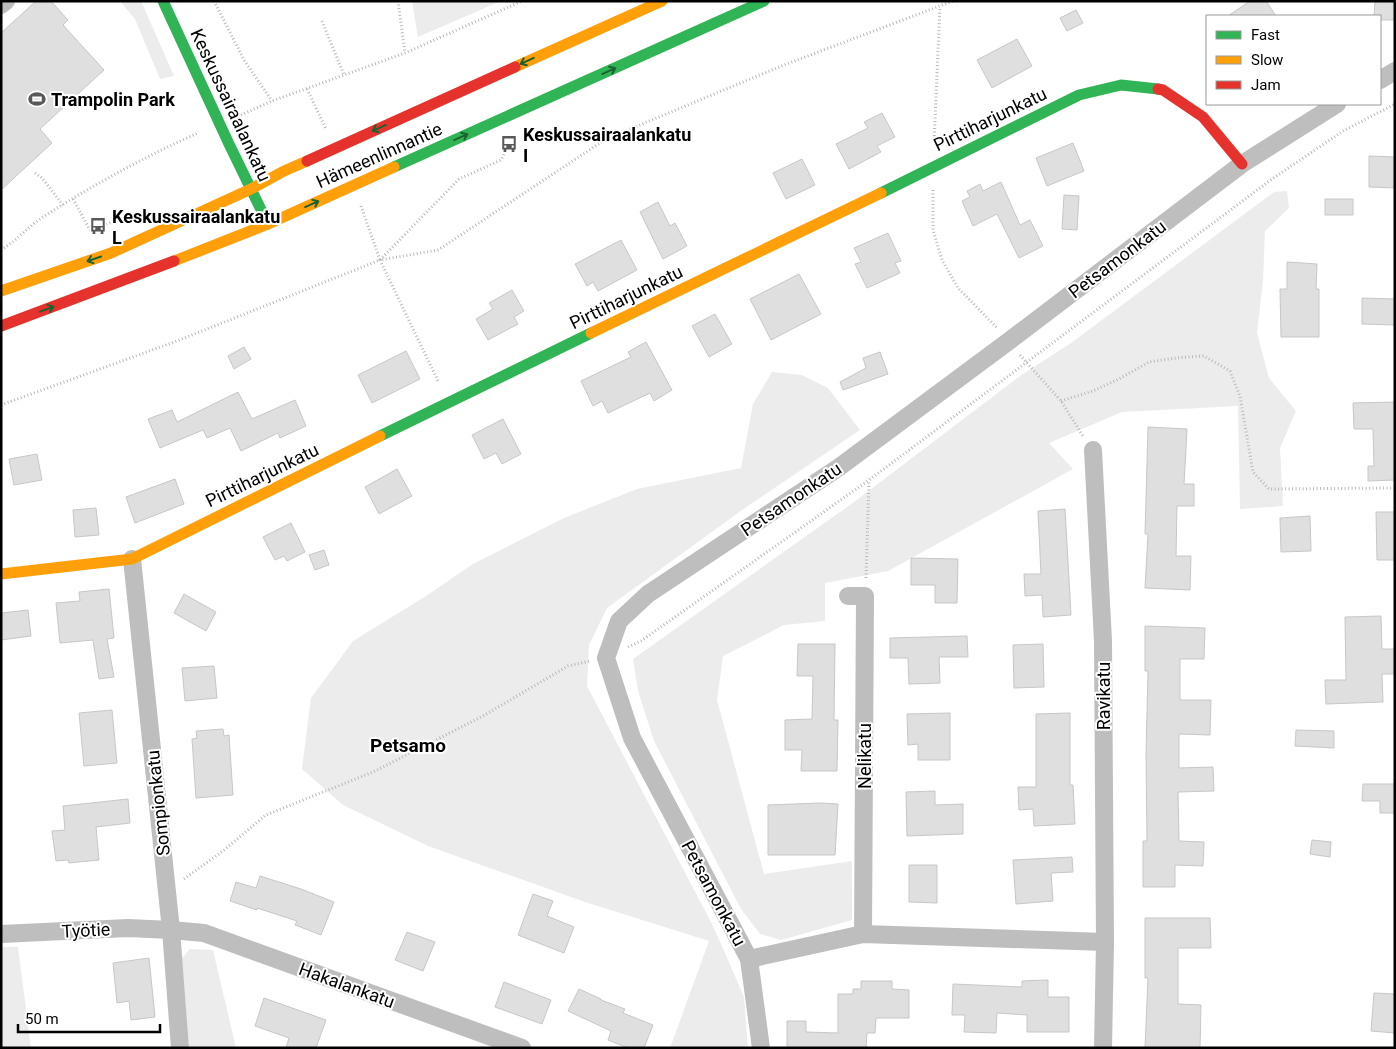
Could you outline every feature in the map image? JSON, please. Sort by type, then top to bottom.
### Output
[{"type":"street","points":[[1,5],[6,1]]},
{"type":"street","name":"Keskussairaalankatu","points":[[163,1],[268,224]]},
{"type":"street","name":"Hämeenlinnantie","points":[[1,291],[111,253],[251,189],[284,171],[662,1]]},
{"type":"street","name":"Hämeenlinnantie","points":[[1,326],[123,281],[268,224],[764,1]]},
{"type":"street","points":[[1381,79],[1395,71]]},
{"type":"street","name":"Pirttiharjunkatu","points":[[1,574],[132,559],[448,402],[1079,95],[1121,84],[1163,90],[1203,117],[1242,164]]},
{"type":"street","name":"Petsamonkatu","points":[[761,1048],[749,959],[632,738],[606,658],[619,621],[648,594],[838,468],[1242,164],[1335,105]]},
{"type":"street","name":"Ravikatu","points":[[1092,450],[1103,641],[1106,942],[1103,1048]]},
{"type":"street","name":"Sompionkatu","points":[[132,559],[171,930],[180,1048]]},
{"type":"street","name":"Nelikatu","points":[[856,596],[863,934]]},
{"type":"street","name":"Työtie","points":[[1,934],[128,928],[171,930]]},
{"type":"street","name":"Hakalankatu","points":[[171,930],[204,933],[522,1048]]},
{"type":"street","points":[[749,959],[863,934],[1106,942]]},
{"type":"path","points":[[214,1],[244,60],[272,101]]},
{"type":"path","points":[[398,1],[405,54]]},
{"type":"path","points":[[242,115],[272,101],[405,54],[522,1]]},
{"type":"path","points":[[1,405],[177,341],[380,260],[438,250],[606,139],[784,65],[954,1]]},
{"type":"path","points":[[322,21],[344,75]]},
{"type":"path","points":[[307,89],[327,130]]},
{"type":"path","points":[[167,890],[223,851],[266,815],[373,772],[483,716],[568,666],[606,658],[641,641],[869,480],[1272,179],[1343,131],[1395,104]]},
{"type":"path","points":[[1,250],[43,218],[109,177],[158,151],[198,133]]},
{"type":"path","points":[[380,260],[459,179],[501,160],[509,144]]},
{"type":"path","points":[[35,173],[42,178],[64,206]]},
{"type":"path","points":[[73,199],[90,230],[139,212]]},
{"type":"path","points":[[360,206],[380,260],[448,402]]},
{"type":"path","points":[[1061,401],[1093,391],[1149,362],[1204,356],[1230,371],[1240,396],[1253,472],[1269,489],[1395,488]]},
{"type":"path","points":[[1026,362],[1061,401],[1092,450]]},
{"type":"path","points":[[856,596],[869,480]]},
{"type":"shaded area","points":[[120,1],[141,1],[174,76],[160,79],[135,19]]},
{"type":"shaded area","points":[[412,1],[501,1],[418,37]]},
{"type":"shaded area","points":[[1287,191],[1289,208],[1265,231],[1263,281],[1257,333],[1269,378],[1296,411],[1280,448],[1283,506],[1240,509],[1238,406],[1122,412],[1049,443],[1073,469],[888,571],[825,583],[825,621],[784,625],[723,656],[717,700],[764,874],[852,861],[852,920],[781,940],[760,934],[741,909],[654,741],[638,691],[633,659],[854,502],[1020,376],[1071,343],[1274,192]]},
{"type":"shaded area","points":[[772,372],[802,375],[828,388],[860,430],[742,510],[607,608],[589,645],[587,686],[711,922],[744,997],[748,1048],[670,1048],[709,941],[585,902],[428,846],[343,805],[302,769],[311,698],[353,641],[426,596],[473,564],[564,518],[637,489],[741,468],[753,404]]},
{"type":"shaded area","points":[[1,947],[18,947],[31,1048],[1,1048]]},
{"type":"shaded area","points":[[190,949],[213,950],[236,1048],[189,1048],[182,958]]},
{"type":"building","name":"Trampolin Park","points":[[36,1],[51,1],[68,20],[63,25],[104,70],[40,129],[52,143],[1,190],[1,33]]},
{"type":"building","points":[[1250,1],[1266,1],[1275,15],[1229,15]]},
{"type":"building","points":[[1375,1],[1395,1],[1395,20],[1381,20],[1381,15],[1374,15]]},
{"type":"building","points":[[1076,10],[1083,23],[1067,31],[1060,18]]},
{"type":"building","points":[[1017,39],[1032,66],[992,88],[977,60]]},
{"type":"building","points":[[882,113],[895,137],[877,146],[881,152],[849,169],[836,144],[868,128],[864,122]]},
{"type":"building","points":[[1073,143],[1084,171],[1047,186],[1036,158]]},
{"type":"building","points":[[1369,156],[1395,157],[1395,188],[1369,187]]},
{"type":"building","points":[[802,159],[815,185],[786,199],[773,173]]},
{"type":"building","points":[[1001,182],[1020,225],[1030,220],[1043,246],[1019,258],[997,214],[973,226],[962,201],[970,197],[967,191],[980,184],[983,191]]},
{"type":"building","points":[[1064,195],[1079,196],[1077,230],[1062,229]]},
{"type":"building","points":[[1325,199],[1353,199],[1353,215],[1325,215]]},
{"type":"building","points":[[658,202],[670,226],[675,223],[687,246],[663,259],[640,212]]},
{"type":"building","points":[[888,233],[901,261],[895,263],[900,273],[867,288],[855,264],[861,262],[854,248]]},
{"type":"building","points":[[621,240],[637,270],[598,291],[593,282],[587,286],[575,264]]},
{"type":"building","points":[[1287,262],[1317,264],[1316,289],[1319,289],[1319,337],[1281,337],[1280,289],[1287,289]]},
{"type":"building","points":[[799,274],[821,314],[771,340],[750,299]]},
{"type":"building","points":[[512,290],[524,311],[514,317],[518,324],[488,340],[476,319],[493,309],[489,303]]},
{"type":"building","points":[[1362,298],[1395,299],[1395,325],[1362,324]]},
{"type":"building","points":[[715,314],[732,344],[709,357],[692,326]]},
{"type":"building","points":[[646,342],[672,390],[654,401],[650,393],[608,413],[602,401],[593,406],[581,381],[631,357],[628,352]]},
{"type":"building","points":[[244,347],[251,359],[234,369],[228,356]]},
{"type":"building","points":[[406,351],[420,379],[372,403],[358,375]]},
{"type":"building","points":[[880,352],[888,374],[843,390],[840,382],[866,368],[863,358]]},
{"type":"building","points":[[238,392],[252,419],[295,400],[306,426],[280,438],[278,433],[241,451],[230,428],[207,438],[203,430],[160,448],[148,419],[172,410],[177,422]]},
{"type":"building","points":[[1395,402],[1395,480],[1368,481],[1368,466],[1374,466],[1373,429],[1354,429],[1353,403]]},
{"type":"building","points":[[503,419],[521,454],[502,464],[496,453],[484,459],[472,435]]},
{"type":"building","points":[[1148,427],[1187,429],[1184,484],[1194,484],[1194,506],[1177,506],[1176,556],[1191,556],[1190,590],[1145,588],[1148,534],[1145,534]]},
{"type":"building","points":[[37,454],[42,480],[14,485],[9,459]]},
{"type":"building","points":[[397,469],[412,496],[379,514],[365,487]]},
{"type":"building","points":[[175,479],[184,504],[135,523],[126,497]]},
{"type":"building","points":[[96,508],[99,535],[75,537],[73,510]]},
{"type":"building","points":[[1065,509],[1071,615],[1043,617],[1042,595],[1025,596],[1024,574],[1041,574],[1038,511]]},
{"type":"building","points":[[1376,512],[1395,512],[1395,560],[1377,560]]},
{"type":"building","points":[[1310,516],[1311,551],[1281,552],[1280,518]]},
{"type":"building","points":[[291,523],[305,552],[287,561],[284,556],[275,560],[263,537]]},
{"type":"building","points":[[324,550],[329,565],[315,570],[309,555]]},
{"type":"building","points":[[911,558],[958,559],[957,603],[935,603],[935,585],[911,585]]},
{"type":"building","points":[[109,589],[114,638],[107,639],[114,677],[99,679],[93,640],[60,643],[56,603],[80,601],[79,592]]},
{"type":"building","points":[[184,594],[216,612],[206,631],[174,613]]},
{"type":"building","points":[[28,610],[31,636],[1,640],[1,613]]},
{"type":"building","points":[[1381,616],[1382,649],[1395,649],[1395,674],[1382,674],[1383,702],[1326,704],[1325,680],[1346,680],[1345,617]]},
{"type":"building","points":[[1145,626],[1205,628],[1204,659],[1180,659],[1180,700],[1211,700],[1210,735],[1179,734],[1179,768],[1213,767],[1214,791],[1178,792],[1179,841],[1204,842],[1203,866],[1175,865],[1175,887],[1143,887],[1143,841],[1147,841],[1146,754],[1148,671],[1145,671]]},
{"type":"building","points":[[967,636],[968,657],[939,657],[940,683],[909,684],[908,658],[890,658],[890,638]]},
{"type":"building","points":[[798,644],[835,644],[834,720],[838,720],[837,771],[801,771],[802,750],[785,750],[785,720],[812,719],[813,676],[797,676]]},
{"type":"building","points":[[1043,644],[1044,687],[1014,688],[1013,645]]},
{"type":"building","points":[[214,666],[217,698],[185,701],[182,668]]},
{"type":"building","points":[[112,710],[117,763],[84,766],[79,713]]},
{"type":"building","points":[[950,713],[950,760],[918,760],[918,744],[908,745],[907,714]]},
{"type":"building","points":[[1070,713],[1070,785],[1073,785],[1075,824],[1034,826],[1033,809],[1019,810],[1018,787],[1036,787],[1036,714]]},
{"type":"building","points":[[223,729],[224,736],[229,735],[233,795],[196,798],[192,739],[197,738],[196,731]]},
{"type":"building","points":[[1296,730],[1334,731],[1334,748],[1295,746]]},
{"type":"building","points":[[1363,784],[1395,784],[1395,813],[1380,813],[1380,801],[1362,801]]},
{"type":"building","points":[[935,791],[935,805],[963,804],[963,834],[907,836],[906,792]]},
{"type":"building","points":[[128,799],[130,823],[96,827],[99,860],[69,863],[68,860],[56,861],[52,831],[65,830],[63,806]]},
{"type":"building","points":[[838,804],[835,855],[768,855],[768,805]]},
{"type":"building","points":[[1312,840],[1331,842],[1330,857],[1310,854]]},
{"type":"building","points":[[1072,857],[1073,872],[1051,873],[1053,901],[1016,904],[1013,860]]},
{"type":"building","points":[[909,865],[937,865],[937,903],[909,902]]},
{"type":"building","points":[[260,876],[334,902],[321,935],[295,925],[297,921],[230,901],[236,882],[256,888]]},
{"type":"building","points":[[533,894],[553,901],[547,916],[574,927],[564,953],[518,935]]},
{"type":"building","points":[[1145,918],[1210,918],[1211,948],[1178,948],[1178,1004],[1201,1005],[1200,1048],[1145,1048],[1148,978],[1145,978]]},
{"type":"building","points":[[407,932],[435,942],[423,971],[395,960]]},
{"type":"building","points":[[149,958],[155,1017],[131,1020],[129,1001],[117,1003],[113,963]]},
{"type":"building","points":[[1048,980],[1048,997],[1069,997],[1069,1032],[1027,1032],[1027,1015],[997,1013],[996,1033],[964,1032],[965,1015],[952,1015],[953,984],[1022,987],[1022,981]]},
{"type":"building","points":[[861,981],[892,981],[892,989],[909,990],[909,1018],[876,1018],[875,1033],[867,1033],[866,1048],[787,1048],[787,1021],[806,1021],[806,1032],[838,1033],[838,994],[853,994],[853,989],[861,989]]},
{"type":"building","points":[[504,982],[551,1000],[542,1024],[495,1007]]},
{"type":"building","points":[[579,989],[625,1009],[623,1013],[653,1025],[644,1048],[628,1048],[608,1040],[611,1031],[568,1011]]},
{"type":"building","points":[[1374,993],[1395,994],[1395,1033],[1371,1031]]},
{"type":"building","points":[[264,998],[326,1020],[316,1048],[286,1048],[289,1038],[255,1026]]},
{"type":"traffic: fast","points":[[163,1],[268,224]]},
{"type":"traffic: fast","points":[[394,167],[764,1]]},
{"type":"traffic: fast","points":[[881,193],[1079,95],[1121,85],[1158,89]]},
{"type":"traffic: fast","points":[[380,436],[591,333]]},
{"type":"traffic: slow","points":[[515,67],[662,1]]},
{"type":"traffic: slow","points":[[1,291],[111,253],[251,189],[307,161]]},
{"type":"traffic: slow","points":[[174,261],[268,224],[394,167]]},
{"type":"traffic: slow","points":[[591,333],[881,193]]},
{"type":"traffic: slow","points":[[1,574],[132,559],[380,436]]},
{"type":"traffic: jam","points":[[307,161],[515,67]]},
{"type":"traffic: jam","points":[[1158,89],[1163,90],[1203,117],[1242,164]]},
{"type":"traffic: jam","points":[[1,326],[174,261]]},
{"type":"place","name":"Trampolin Park","points":[[37,99]]},
{"type":"place","name":"Keskussairaalankatu I","points":[[509,144]]},
{"type":"place","name":"Keskussairaalankatu L","points":[[98,226]]},
{"type":"district","name":"Petsamo","points":[[408,745]]}]
